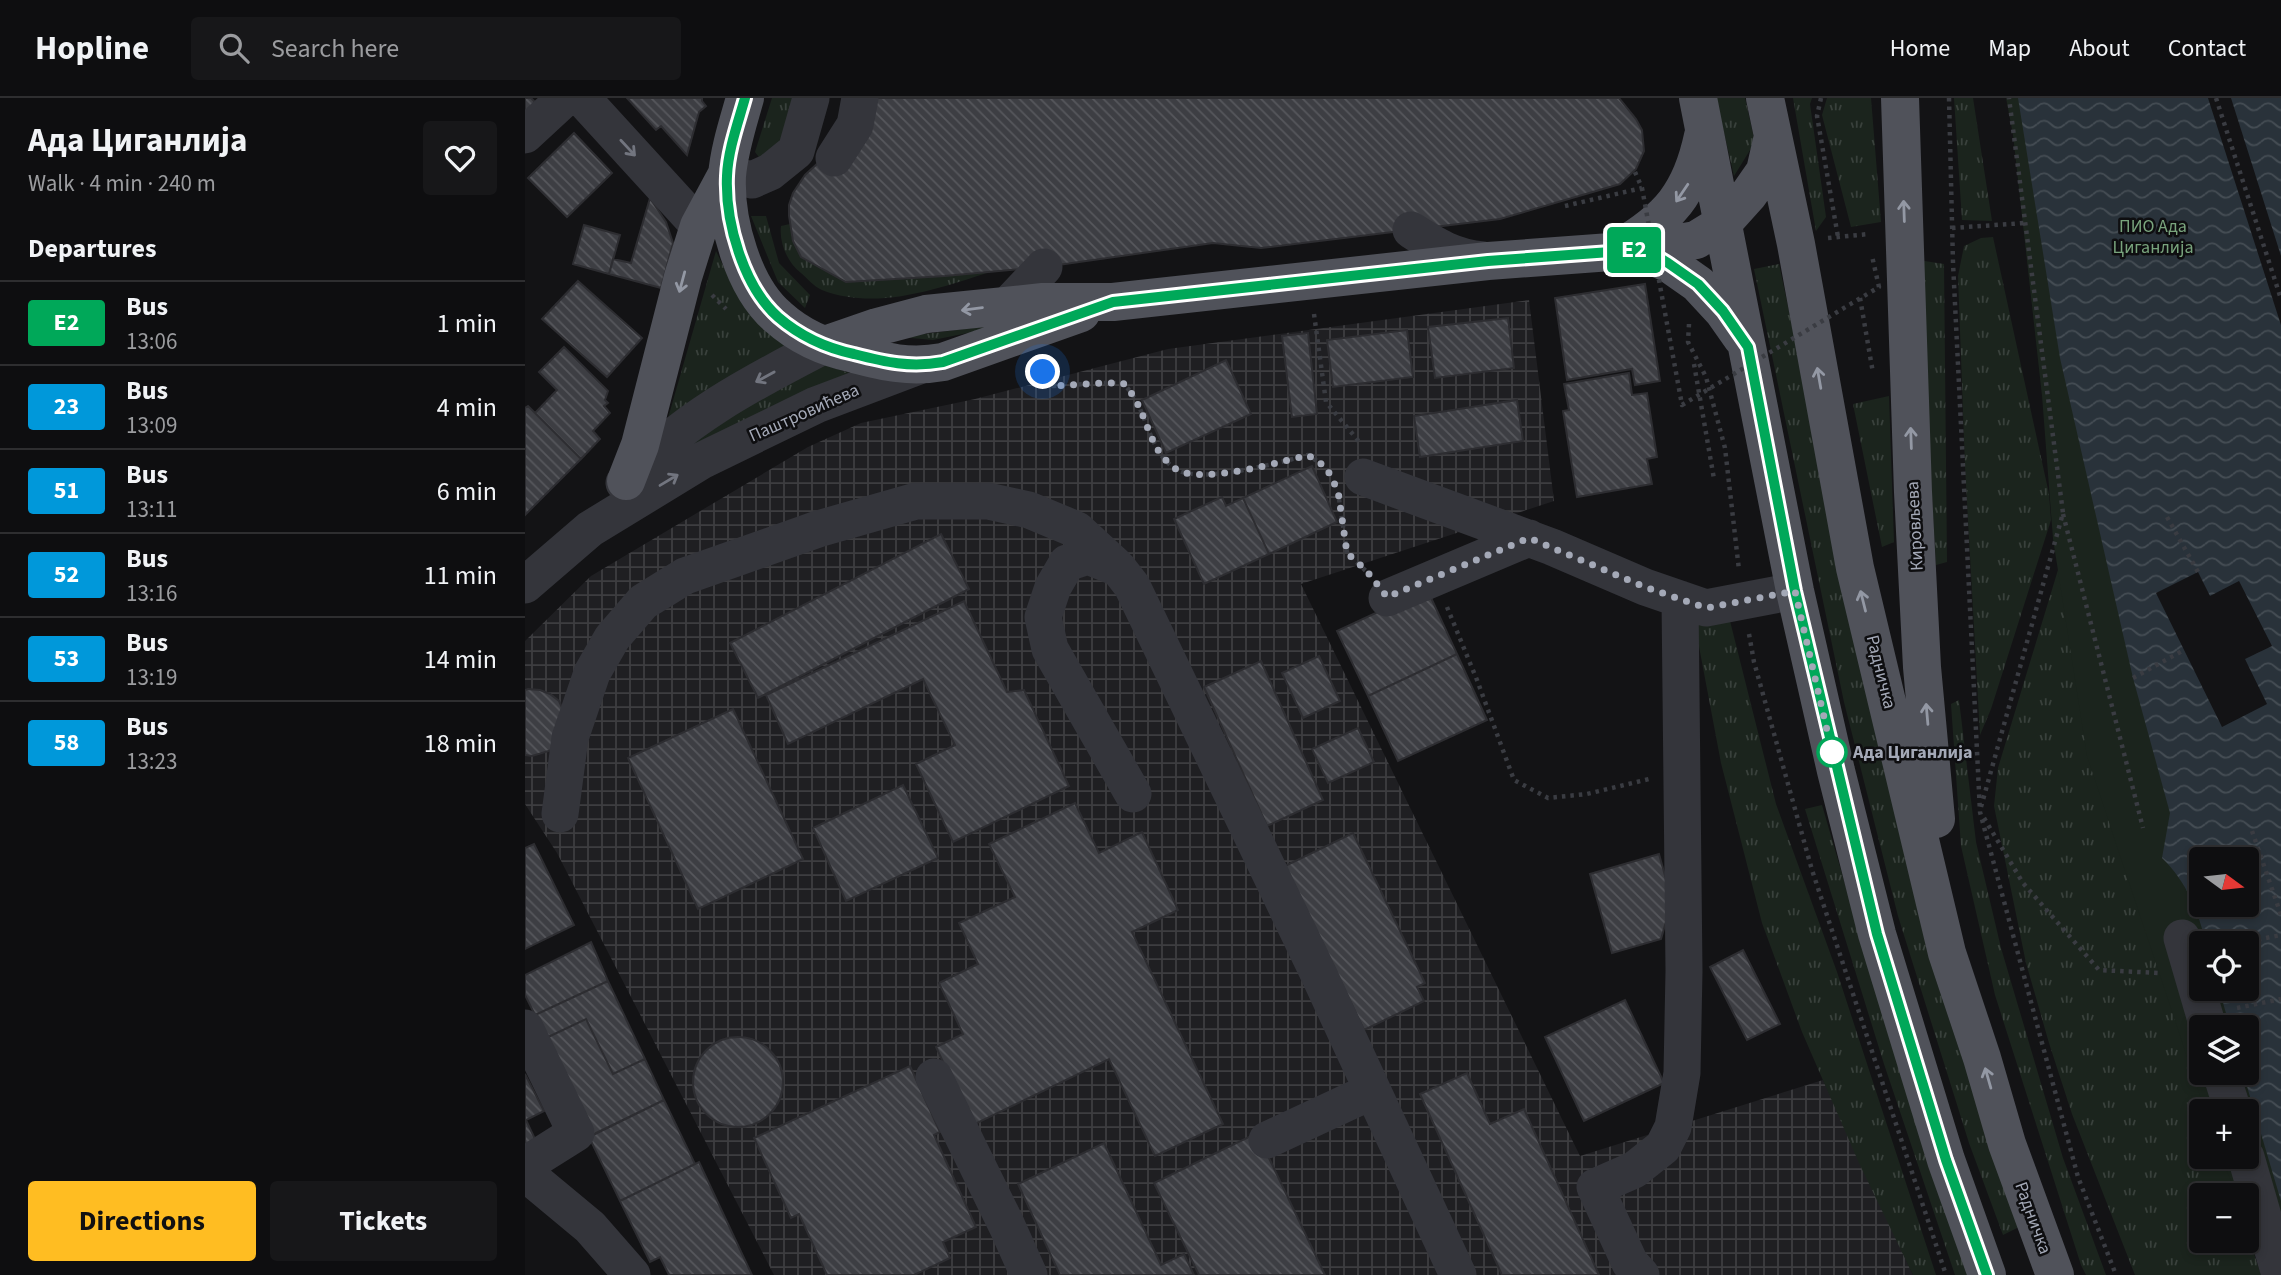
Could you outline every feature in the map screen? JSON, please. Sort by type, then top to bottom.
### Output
[{"type":"main road","points":[[626,481],[640,445],[699,226],[727,174],[745,98]]},
{"type":"main road","name":"Кировљева","points":[[1900,98],[1913,505],[1923,667],[1947,953]]},
{"type":"main road","points":[[1701,114],[1795,591],[1877,934],[1946,1160],[1987,1275]]},
{"type":"main road","name":"Паштровићева","points":[[1626,250],[1652,227],[1685,190],[1698,160],[1701,114]]},
{"type":"main road","points":[[1626,250],[1696,240],[1722,224],[1765,171],[1769,116]]},
{"type":"main road","name":"Радничка","points":[[1769,116],[1856,568],[1947,953],[2007,1144],[2055,1275]]},
{"type":"main road","points":[[727,174],[732,230],[758,292],[772,311],[785,323],[825,345],[868,358],[919,366]]},
{"type":"main road","name":"Паштровићева","points":[[825,345],[910,317],[1008,305],[1113,302],[1488,261],[1626,250],[1653,254],[1698,284],[1723,311],[1748,347]]},
{"type":"main road","name":"Паштровићева","points":[[919,366],[943,362],[1113,302]]},
{"type":"street","points":[[525,135],[565,98]]},
{"type":"street","points":[[582,98],[699,226]]},
{"type":"street","points":[[727,174],[752,180],[770,172],[796,151],[811,98]]},
{"type":"street","points":[[834,158],[855,125],[860,98]]},
{"type":"street","points":[[1411,230],[1440,249],[1457,256],[1488,261]]},
{"type":"street","points":[[1008,305],[1044,267]]},
{"type":"street","name":"Паштровићева","points":[[590,528],[626,481],[694,420],[761,379],[825,345]]},
{"type":"street","name":"Паштровићева","points":[[525,585],[590,528],[703,460],[816,405],[919,366]]},
{"type":"street","points":[[1350,474],[1529,538],[1645,587],[1706,608],[1795,591]]},
{"type":"street","points":[[560,814],[570,738],[592,673],[612,638],[643,602],[685,576],[818,529],[916,501],[988,501],[1029,510],[1077,530],[1118,568],[1138,598],[1458,1275]]},
{"type":"street","points":[[1387,597],[1529,538]]},
{"type":"street","points":[[1118,568],[1089,556],[1067,563],[1053,587],[1043,617],[1051,649],[1133,794]]},
{"type":"street","points":[[1641,1275],[1630,1263],[1595,1187],[1634,1170],[1663,1146],[1673,1127],[1682,1073],[1684,971],[1680,599]]},
{"type":"street","points":[[2182,938],[2215,1015]]},
{"type":"street","points":[[525,1028],[576,1133],[525,1164]]},
{"type":"street","points":[[934,1077],[1029,1275]]},
{"type":"street","points":[[1267,1140],[1372,1091]]},
{"type":"street","points":[[2249,1169],[2280,1275]]},
{"type":"street","points":[[525,1173],[590,1227],[632,1275]]},
{"type":"path","points":[[1821,98],[1817,116],[1838,237],[1869,234]]},
{"type":"path","points":[[1948,98],[1980,811],[2078,1177],[2116,1275]]},
{"type":"path","points":[[2009,98],[2063,513],[2143,828]]},
{"type":"path","points":[[2216,98],[2281,299]]},
{"type":"path","points":[[1635,172],[1642,188],[1682,405],[1879,287],[1872,256]]},
{"type":"path","points":[[1565,206],[1642,188]]},
{"type":"path","points":[[1952,228],[2024,223]]},
{"type":"path","points":[[1860,298],[1873,377]]},
{"type":"path","points":[[1314,314],[1326,402],[1350,474],[1347,553],[1366,570],[1387,597]]},
{"type":"path","points":[[1689,317],[1688,342],[1706,377],[1725,448],[1742,601],[1754,662],[1812,870],[1946,1275]]},
{"type":"path","points":[[1694,364],[1714,479]]},
{"type":"path","points":[[1043,372],[1053,386],[1123,383],[1136,396],[1159,451],[1177,471],[1209,475],[1308,455],[1326,467],[1350,474]]},
{"type":"path","points":[[2063,513],[1980,811],[2024,883],[2099,970],[2163,973]]},
{"type":"path","points":[[2167,517],[2198,572]]},
{"type":"path","points":[[1441,597],[1453,618],[1514,780],[1548,798],[1587,794],[1681,774]]},
{"type":"path","points":[[2133,678],[2185,650]]},
{"type":"path","points":[[2252,831],[2281,915]]},
{"type":"path","points":[[2259,939],[2281,935]]},
{"type":"path","points":[[2230,1015],[2281,999]]},
{"type":"shaded area","points":[[1529,300],[1554,501],[1301,584],[1580,1156],[1823,1080],[1913,1275],[774,1275],[557,853],[525,804],[525,641],[591,576],[808,447],[861,423],[975,399],[1168,349]]},
{"type":"green space","points":[[772,98],[801,98],[790,137],[762,161],[755,152]]},
{"type":"green space","points":[[1716,98],[1745,98],[1755,142],[1734,176]]},
{"type":"green space","points":[[1793,98],[1812,98],[1810,104],[1826,217],[1816,231]]},
{"type":"green space","points":[[1827,98],[1871,98],[1881,222],[1851,227],[1822,115]]},
{"type":"green space","points":[[1954,98],[1973,98],[1992,221],[1962,220]]},
{"type":"green space","name":"ПИО Ада Циганлија","points":[[2006,98],[2281,98],[2281,1275],[2259,1223],[2259,1183],[2232,1183],[2226,1169],[2259,1169],[2259,1099],[2201,1099],[2196,1085],[2259,1085],[2259,1015],[2189,1015],[2189,1063],[2087,756],[2053,539],[2042,396],[2013,135]]},
{"type":"green space","points":[[751,216],[766,216],[779,263],[810,295],[805,308],[778,282]]},
{"type":"green space","points":[[790,224],[793,241],[801,257],[846,282],[990,272],[906,295],[885,298],[843,296],[819,289],[796,269],[788,258],[781,232],[781,226]]},
{"type":"green space","points":[[1993,237],[2049,494],[2051,520],[1991,709],[1980,735],[1965,466],[1958,276],[1964,246],[1981,238]]},
{"type":"green space","points":[[716,251],[730,280],[792,352],[664,432]]},
{"type":"green space","points":[[1918,260],[1944,264],[1947,562],[1936,565]]},
{"type":"green space","points":[[1779,264],[1866,675],[2019,1227],[2003,1235],[1969,1143],[1898,916],[1844,702],[1754,269]]},
{"type":"green space","points":[[1022,322],[933,340],[900,337]]},
{"type":"green space","points":[[824,365],[859,376],[635,488],[723,416]]},
{"type":"green space","points":[[1889,396],[1894,542],[1882,547],[1853,404]]},
{"type":"green space","points":[[2064,550],[2189,1027],[2189,1085],[2205,1085],[2210,1099],[2189,1099],[2189,1169],[2228,1169],[2232,1183],[2189,1183],[2189,1253],[2254,1253],[2261,1275],[2135,1275],[2072,1114],[2026,963],[1994,806],[1998,768]]},
{"type":"green space","points":[[1728,613],[1776,804],[1837,972],[1936,1275],[1913,1275],[1859,1163],[1802,1032],[1762,923],[1721,763],[1694,620]]},
{"type":"green space","points":[[1959,700],[1976,842],[2001,948],[2063,1158],[2106,1275],[2086,1275],[2081,1265],[1995,995],[1961,846],[1951,704]]},
{"type":"green space","points":[[1822,805],[1900,1073],[1969,1275],[1955,1275],[1884,1064],[1805,809]]},
{"type":"water","name":"ПИО Ада Циганлија","points":[[2018,98],[2281,98],[2281,1201],[2259,1127],[2259,1099],[2251,1099],[2247,1085],[2259,1085],[2259,1015],[2227,1015],[2222,1001],[2259,1001],[2259,931],[2202,931],[2198,917],[2259,917],[2259,847],[2189,847],[2189,896],[2171,867],[2162,858],[2170,813],[2133,678],[2060,358]]},
{"type":"pier","points":[[2208,98],[2231,98],[2281,256],[2281,325]]},
{"type":"pier","points":[[2198,572],[2210,596],[2239,581],[2272,646],[2245,659],[2267,704],[2222,727],[2156,593]]},
{"type":"building","points":[[525,98],[531,98],[535,102],[525,112]]},
{"type":"building","points":[[627,98],[702,98],[706,106],[699,112],[687,155],[661,126],[656,130]]},
{"type":"building","points":[[844,98],[1619,98],[1642,130],[1644,151],[1636,169],[1620,184],[1500,219],[1261,248],[1213,243],[1044,267],[846,282],[801,257],[793,241],[789,216],[793,193],[834,141]]},
{"type":"building","points":[[574,133],[612,173],[567,217],[528,178]]},
{"type":"building","points":[[650,198],[666,222],[673,243],[661,288],[609,274],[613,259],[631,263]]},
{"type":"building","points":[[584,225],[620,235],[609,274],[573,264]]},
{"type":"building","points":[[578,281],[642,338],[607,377],[542,319]]},
{"type":"building","points":[[1645,284],[1660,381],[1635,385],[1632,369],[1567,380],[1555,298]]},
{"type":"building","points":[[1508,318],[1514,368],[1435,378],[1428,327]]},
{"type":"building","points":[[1407,330],[1413,377],[1333,387],[1327,340]]},
{"type":"building","points":[[1308,333],[1317,414],[1292,417],[1282,336]]},
{"type":"building","points":[[564,347],[608,391],[605,400],[608,403],[604,406],[610,413],[593,431],[600,439],[581,459],[535,413],[557,390],[539,372]]},
{"type":"building","points":[[1226,360],[1251,414],[1166,453],[1142,400]]},
{"type":"building","points":[[1629,373],[1632,395],[1647,393],[1657,457],[1647,459],[1652,484],[1577,497],[1563,411],[1569,410],[1564,384]]},
{"type":"building","points":[[1517,400],[1523,441],[1420,457],[1414,416]]},
{"type":"building","points":[[528,406],[581,459],[525,515],[525,408]]},
{"type":"building","points":[[1312,466],[1337,522],[1269,554],[1243,498]]},
{"type":"building","points":[[1222,497],[1226,506],[1243,498],[1269,554],[1204,584],[1174,519]]},
{"type":"building","points":[[941,534],[969,589],[758,698],[730,643]]},
{"type":"building","points":[[1427,589],[1457,654],[1368,696],[1337,631]]},
{"type":"building","points":[[964,601],[1007,692],[1024,690],[1069,786],[953,842],[916,764],[955,745],[923,679],[788,744],[766,695]]},
{"type":"building","points":[[1457,654],[1487,720],[1398,761],[1368,696]]},
{"type":"building","points":[[1319,656],[1340,701],[1303,718],[1282,673]]},
{"type":"building","points":[[1261,661],[1323,800],[1267,826],[1204,687]]},
{"type":"building","points":[[525,690],[550,694],[559,701],[564,712],[552,750],[532,756],[525,755]]},
{"type":"building","points":[[733,709],[803,859],[698,909],[628,758]]},
{"type":"building","points":[[1358,728],[1374,762],[1328,783],[1312,749]]},
{"type":"building","points":[[903,785],[938,858],[846,901],[813,828]]},
{"type":"building","points":[[1075,803],[1099,853],[1142,832],[1178,910],[1132,932],[1223,1124],[1155,1156],[1109,1059],[973,1125],[936,1047],[963,1034],[939,983],[978,964],[959,923],[1015,897],[989,844]]},
{"type":"building","points":[[1353,833],[1425,983],[1417,987],[1424,1001],[1364,1030],[1285,866]]},
{"type":"building","points":[[534,844],[574,925],[525,949],[525,848]]},
{"type":"building","points":[[1659,854],[1672,901],[1661,939],[1612,953],[1590,874]]},
{"type":"building","points":[[591,942],[608,981],[535,1015],[525,995],[525,975]]},
{"type":"building","points":[[1743,950],[1780,1024],[1747,1040],[1710,967]]},
{"type":"building","points":[[608,981],[645,1059],[613,1074],[586,1019],[546,1038],[535,1015]]},
{"type":"building","points":[[1625,1000],[1664,1083],[1584,1121],[1545,1037]]},
{"type":"building","points":[[586,1019],[613,1074],[645,1059],[664,1100],[592,1135],[546,1038]]},
{"type":"building","points":[[738,1037],[755,1040],[770,1050],[780,1065],[783,1082],[780,1099],[770,1114],[755,1124],[738,1127],[721,1124],[706,1114],[696,1099],[693,1082],[696,1065],[706,1050],[721,1040]]},
{"type":"building","points":[[910,1066],[940,1132],[934,1135],[976,1227],[943,1242],[950,1258],[914,1275],[827,1275],[799,1214],[791,1218],[754,1138]]},
{"type":"building","points":[[1467,1073],[1490,1124],[1524,1109],[1599,1275],[1502,1275],[1420,1094]]},
{"type":"building","points":[[525,1074],[544,1111],[526,1120],[535,1139],[525,1145]]},
{"type":"building","points":[[664,1100],[695,1164],[620,1201],[589,1137]]},
{"type":"building","points":[[1257,1133],[1325,1275],[1199,1275],[1154,1183]]},
{"type":"building","points":[[1104,1143],[1161,1265],[1184,1254],[1194,1275],[1060,1275],[1018,1184]]},
{"type":"building","points":[[699,1162],[752,1275],[669,1275],[660,1257],[650,1262],[620,1201]]},
{"type":"bus line","name":"E2","points":[[745,98],[727,174],[728,204],[738,249],[758,292],[778,317],[813,340],[844,352],[894,363],[919,366],[943,362],[1113,302],[1203,290],[1488,261],[1638,250],[1653,254],[1698,284],[1723,311],[1748,347],[1795,591],[1877,934],[1946,1160],[1987,1275]]},
{"type":"place","name":"Ада Циганлија","points":[[1832,752]]},
{"type":"route","points":[[1043,372],[1053,386],[1123,383],[1136,396],[1159,451],[1177,471],[1209,475],[1308,455],[1326,467],[1338,491],[1347,553],[1366,570],[1387,597],[1529,538],[1645,587],[1706,608],[1795,591],[1832,752]]}]
